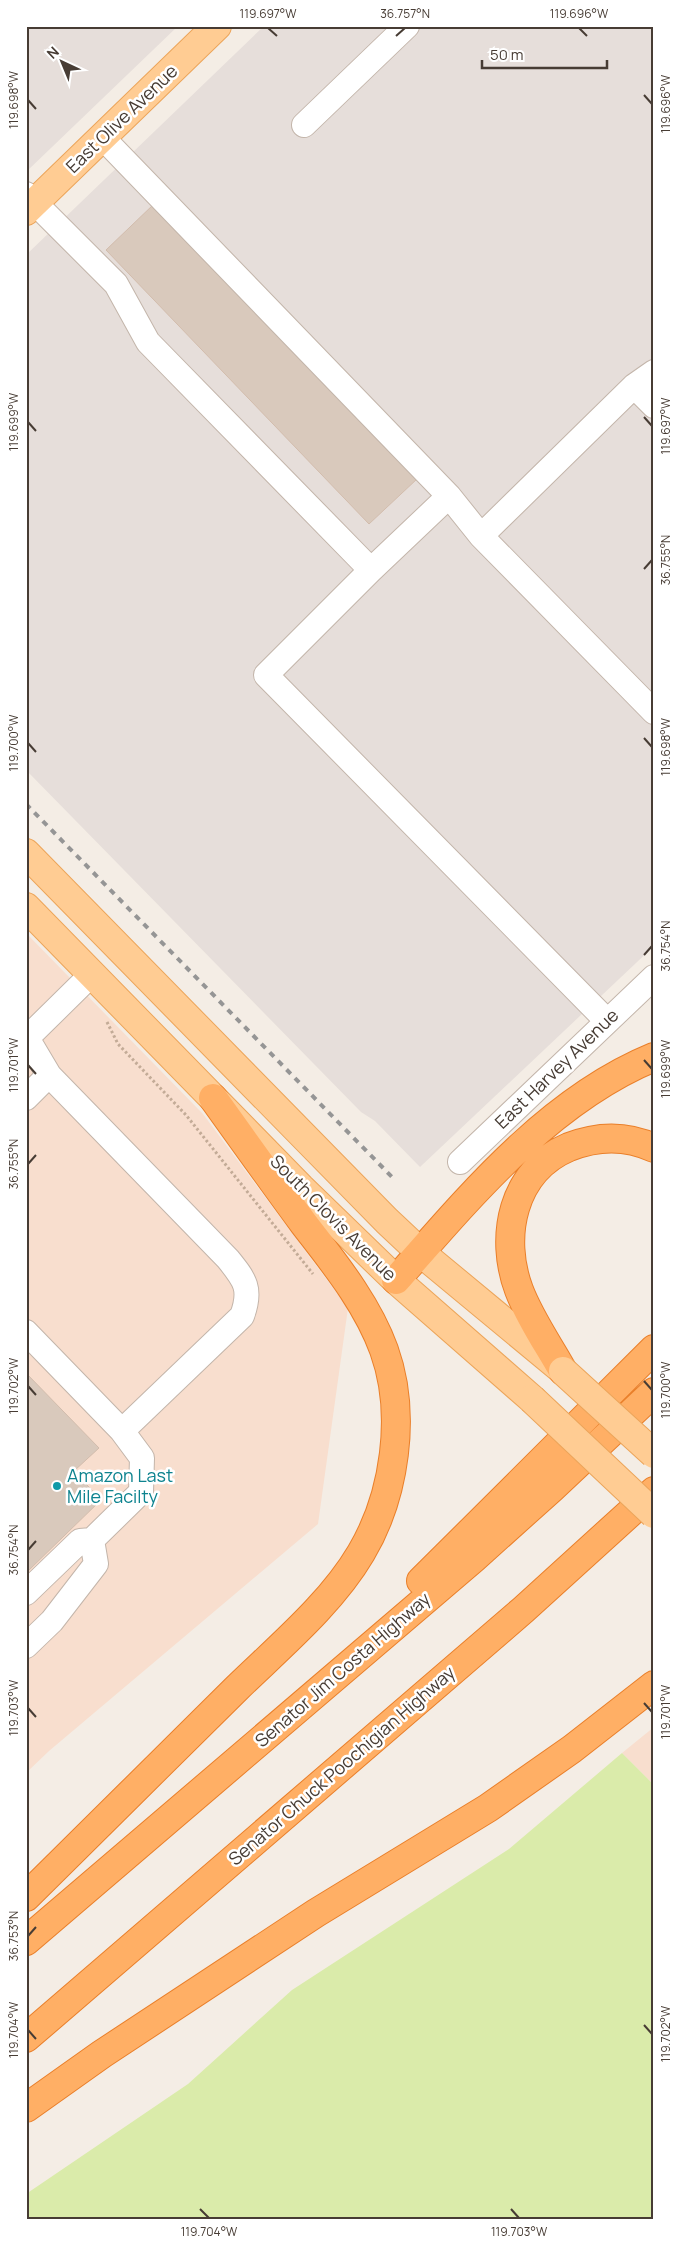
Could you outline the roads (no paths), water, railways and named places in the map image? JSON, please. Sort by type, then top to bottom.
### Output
[{"type":"highway","points":[[396,1280],[420,1252],[536,1132],[592,1091],[654,1057]]},
{"type":"highway","points":[[26,1897],[294,1632],[348,1574],[375,1527],[390,1476],[394,1450],[394,1401],[385,1351],[374,1326],[351,1286],[213,1098]]},
{"type":"highway","points":[[563,1371],[527,1309],[514,1271],[511,1238],[512,1218],[518,1198],[525,1182],[541,1164],[559,1151],[577,1144],[612,1138],[629,1140],[654,1148]]},
{"type":"highway","points":[[248,1751],[654,1349]]},
{"type":"highway","name":"Senator Jim Costa Highway","points":[[26,1941],[481,1551],[654,1392]]},
{"type":"highway","name":"Senator Chuck Poochigian Highway","points":[[26,2038],[523,1610],[654,1491]]},
{"type":"highway","points":[[26,2108],[102,2054],[316,1913],[488,1808],[579,1743],[654,1685]]},
{"type":"main road","name":"East Olive Avenue","points":[[29,203],[102,137],[217,26]]},
{"type":"main road","name":"South Clovis Avenue","points":[[26,853],[302,1136],[420,1252],[563,1371],[654,1454]]},
{"type":"main road","name":"South Clovis Avenue","points":[[26,907],[213,1098],[396,1280],[532,1399],[654,1514]]},
{"type":"main road","points":[[92,974],[108,972],[118,974],[232,1088],[302,1136]]},
{"type":"lane","points":[[304,125],[407,26]]},
{"type":"lane","points":[[102,137],[449,496],[481,536],[654,712]]},
{"type":"lane","points":[[29,203],[116,284],[148,342],[371,570]]},
{"type":"lane","points":[[481,536],[634,386],[654,372]]},
{"type":"lane","points":[[634,386],[654,406]]},
{"type":"lane","points":[[449,496],[371,570],[266,675],[607,1021]]},
{"type":"lane","points":[[92,974],[27,1039],[49,1076],[228,1259],[245,1281],[248,1300],[242,1316],[122,1431]]},
{"type":"lane","name":"East Harvey Avenue","points":[[460,1162],[654,977]]},
{"type":"lane","points":[[26,1098],[49,1076]]},
{"type":"lane","points":[[26,1332],[122,1431],[142,1458],[141,1492],[92,1540],[80,1541],[26,1593]]},
{"type":"lane","points":[[26,1646],[52,1620],[96,1564],[92,1540]]},
{"type":"railway","points":[[26,804],[392,1177]]},
{"type":"place","name":"Amazon Last Mile Facilty","points":[[57,1486]]}]
